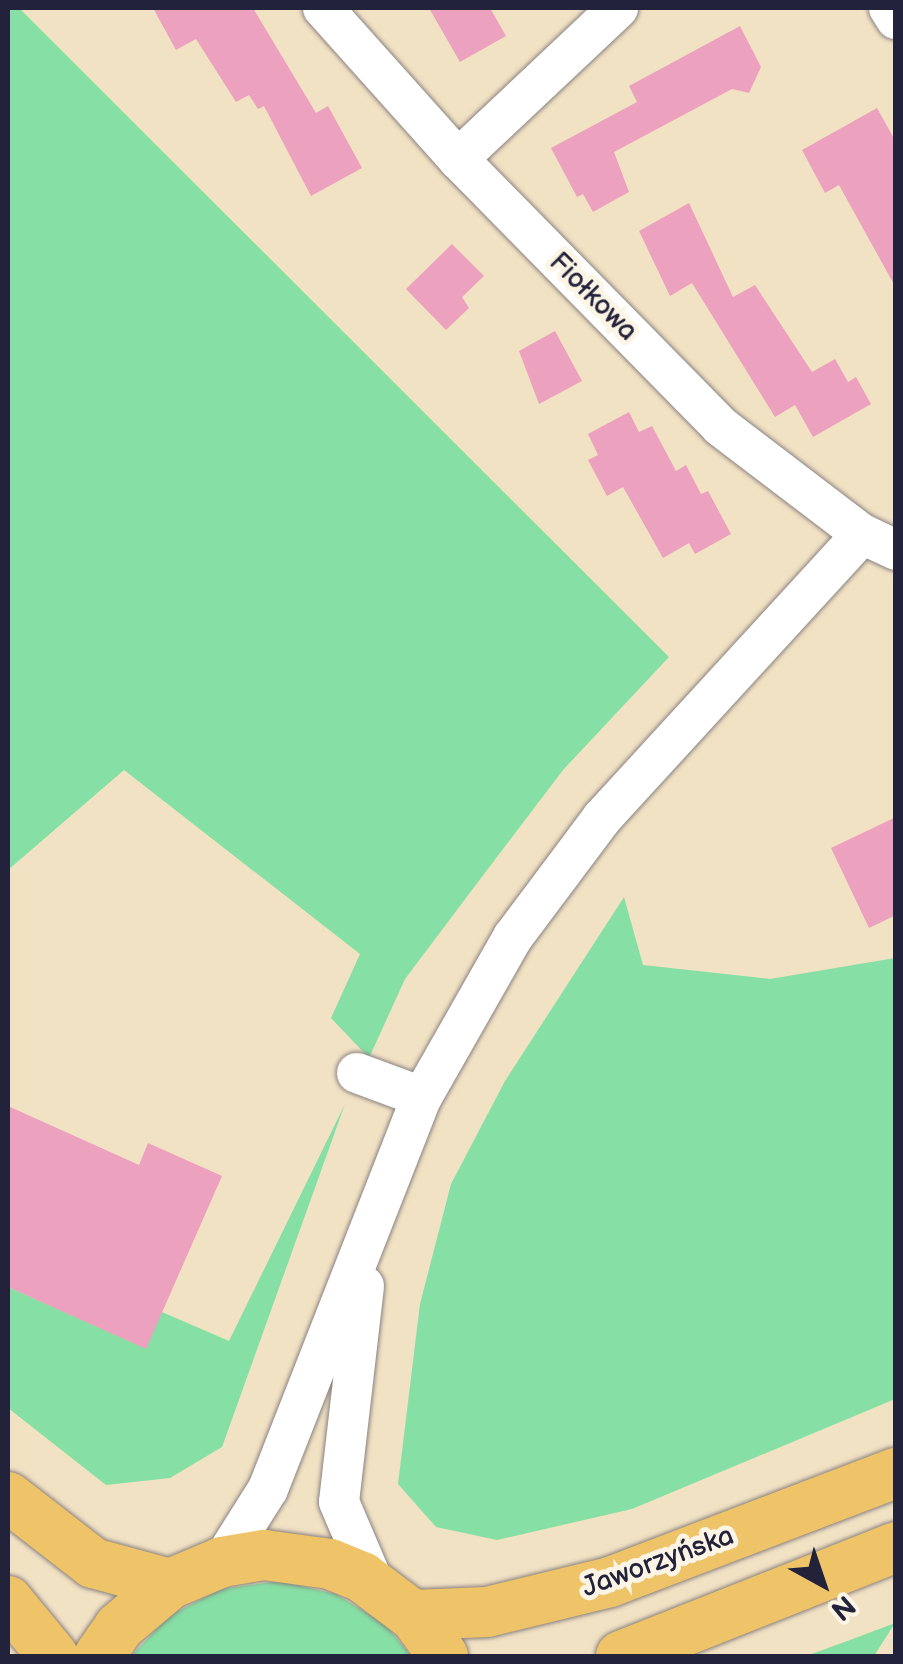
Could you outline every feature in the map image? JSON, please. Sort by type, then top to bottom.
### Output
[{"type":"main road","name":"Jaworzyńska","points":[[413,1615],[487,1612],[594,1586],[896,1472]]},
{"type":"main road","points":[[8,1497],[93,1563],[170,1584]]},
{"type":"main road","points":[[621,1656],[896,1548]]},
{"type":"main road","points":[[99,1656],[119,1627],[170,1584],[222,1562],[298,1557],[374,1584],[413,1615],[443,1656]]},
{"type":"main road","points":[[8,1601],[53,1656]]},
{"type":"street","name":"Fiołkowa","points":[[323,8],[458,159],[720,426],[879,542]]},
{"type":"street","points":[[458,159],[618,8]]},
{"type":"street","points":[[889,8],[896,19]]},
{"type":"street","points":[[222,1562],[268,1489],[370,1242],[422,1097],[513,937],[602,818],[879,542]]},
{"type":"street","points":[[357,1073],[422,1097]]},
{"type":"street","points":[[370,1242],[339,1502],[374,1584]]},
{"type":"green space","points":[[8,8],[19,8],[669,657],[563,770],[405,979],[369,1058],[331,1018],[360,954],[124,770],[8,870]]},
{"type":"green space","points":[[624,897],[643,965],[770,979],[895,958],[895,1399],[632,1509],[497,1540],[436,1527],[398,1484],[420,1304],[451,1184],[505,1081]]},
{"type":"green space","points":[[345,1104],[222,1447],[170,1478],[106,1485],[8,1408],[8,1287],[145,1348],[162,1312],[229,1341]]},
{"type":"green space","points":[[279,1581],[336,1594],[386,1625],[411,1656],[131,1656],[169,1616],[221,1589]]},
{"type":"green space","points":[[895,1623],[874,1656],[806,1656],[850,1640]]},
{"type":"building","points":[[153,8],[253,8],[316,113],[328,106],[362,168],[311,196],[264,106],[258,109],[249,95],[236,102],[196,39],[176,50]]},
{"type":"building","points":[[429,8],[490,8],[506,36],[460,62]]},
{"type":"building","points":[[740,26],[761,67],[749,93],[732,89],[614,152],[629,192],[593,212],[583,194],[577,197],[551,148],[637,102],[629,86]]},
{"type":"building","points":[[877,108],[896,142],[896,288],[839,185],[825,193],[802,150]]},
{"type":"building","points":[[689,203],[733,297],[755,285],[812,372],[835,359],[848,382],[856,377],[871,404],[813,437],[795,405],[775,417],[692,283],[670,296],[639,231]]},
{"type":"building","points":[[452,244],[484,276],[462,297],[469,308],[446,330],[406,289]]},
{"type":"building","points":[[555,331],[582,381],[539,404],[519,351]]},
{"type":"building","points":[[629,412],[639,432],[652,426],[676,471],[686,465],[701,494],[708,491],[731,534],[695,554],[689,543],[663,558],[623,487],[607,496],[588,460],[598,455],[588,434]]},
{"type":"building","points":[[896,817],[896,915],[869,928],[831,848]]},
{"type":"building","points":[[8,1106],[139,1165],[148,1143],[222,1176],[146,1349],[8,1287]]}]
